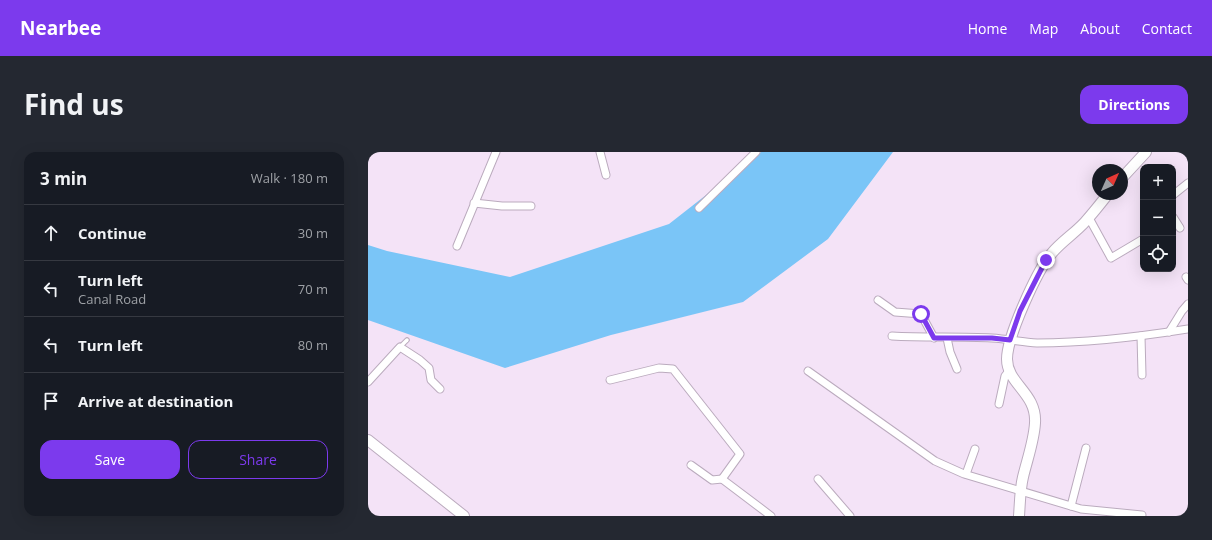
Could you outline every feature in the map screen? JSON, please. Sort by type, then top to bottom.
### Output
[{"type":"street","points":[[457,246],[496,152]]},
{"type":"street","points":[[600,152],[606,175]]},
{"type":"street","points":[[699,208],[756,152]]},
{"type":"street","points":[[1128,172],[1146,152]]},
{"type":"street","points":[[1176,193],[1188,183]]},
{"type":"street","points":[[1019,516],[1021,490],[1035,424],[1035,413],[1029,398],[1009,371],[1007,358],[1010,340],[1020,311],[1046,260],[1088,218],[1103,200]]},
{"type":"street","points":[[474,203],[502,206],[531,206]]},
{"type":"street","points":[[1088,218],[1111,258],[1140,241]]},
{"type":"street","points":[[1176,222],[1180,228]]},
{"type":"street","points":[[878,300],[895,312],[921,314],[934,338]]},
{"type":"street","points":[[1169,332],[1188,304]]},
{"type":"street","points":[[892,336],[992,338],[1035,343],[1079,342],[1141,336],[1188,329]]},
{"type":"street","points":[[1141,336],[1142,375]]},
{"type":"street","points":[[947,338],[950,352],[957,369]]},
{"type":"street","points":[[368,382],[400,347],[412,354],[429,368],[431,380],[440,389]]},
{"type":"street","points":[[610,380],[659,368],[673,369],[740,454],[722,479]]},
{"type":"street","points":[[808,371],[935,461],[966,474],[1081,509],[1142,515]]},
{"type":"street","points":[[999,404],[1005,376],[1009,371]]},
{"type":"street","points":[[368,440],[464,516]]},
{"type":"street","points":[[1071,506],[1086,448]]},
{"type":"street","points":[[966,474],[975,449]]},
{"type":"street","points":[[691,465],[712,480],[722,479],[771,516]]},
{"type":"street","points":[[818,479],[850,516]]},
{"type":"lane","points":[[400,347],[407,340]]},
{"type":"water","points":[[761,152],[893,152],[828,239],[743,302],[611,335],[505,368],[368,320],[368,245],[387,251],[510,277],[669,224]]},
{"type":"route","points":[[921,314],[934,338],[992,338],[1010,340],[1020,311],[1046,260]]}]
